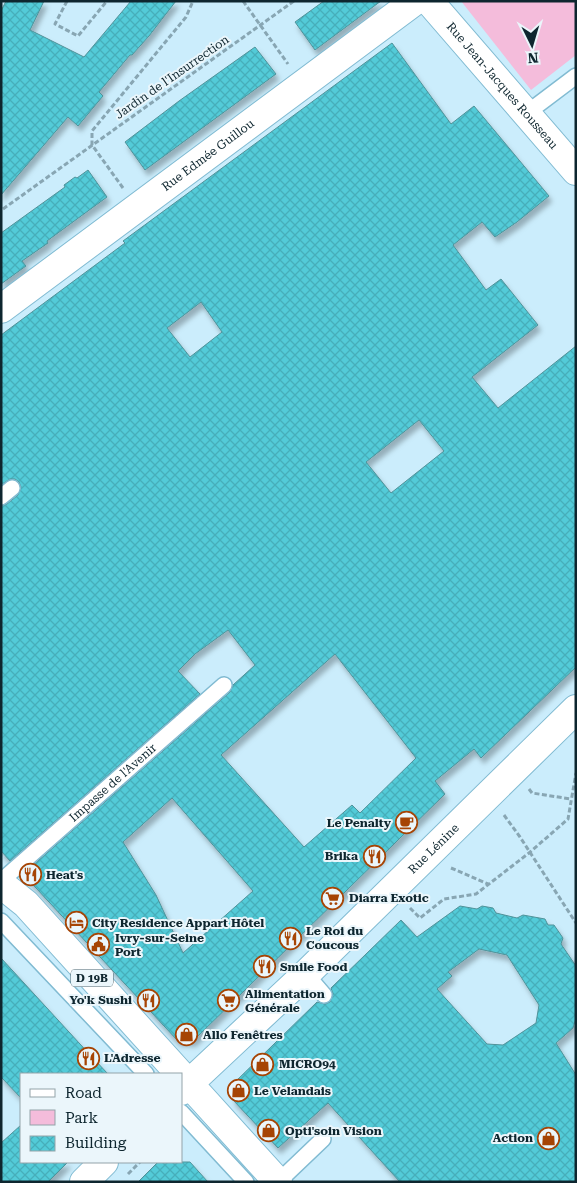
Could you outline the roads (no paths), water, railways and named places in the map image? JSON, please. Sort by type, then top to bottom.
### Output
[{"type":"main road","name":"Rue Edmée Guillou","points":[[1,309],[415,1]]},
{"type":"main road","name":"Rue Jean-Jacques Rousseau","points":[[430,1],[576,171]]},
{"type":"main road","name":"Rue Lénine","points":[[183,1081],[306,974],[576,709]]},
{"type":"main road","name":"D 19B","points":[[1,882],[26,904],[176,1073]]},
{"type":"main road","name":"D 19B","points":[[183,1081],[278,1182]]},
{"type":"main road","points":[[84,1182],[116,1168]]},
{"type":"lane","points":[[526,113],[576,76]]},
{"type":"lane","name":"Impasse de l'Avenir","points":[[1,882],[224,685]]},
{"type":"lane","name":"D 19B","points":[[1,921],[145,1073]]},
{"type":"lane","points":[[306,974],[324,995]]},
{"type":"lane","points":[[182,1113],[246,1182]]},
{"type":"lane","points":[[278,1182],[323,1139]]},
{"type":"place","name":"Le Penalty","points":[[407,823]]},
{"type":"place","name":"Brika","points":[[374,856]]},
{"type":"place","name":"Heat's","points":[[30,875]]},
{"type":"place","name":"Diarra Exotic","points":[[333,898]]},
{"type":"place","name":"City Residence Appart Hôtel","points":[[76,923]]},
{"type":"place","name":"Le Roi du Coucous","points":[[290,938]]},
{"type":"place","name":"Ivry-sur-Seine Port","points":[[99,945]]},
{"type":"place","name":"Smile Food","points":[[264,967]]},
{"type":"place","name":"Yo'k Sushi","points":[[148,1000]]},
{"type":"place","name":"Alimentation Générale","points":[[229,1001]]},
{"type":"place","name":"Allo Fenêtres","points":[[187,1035]]},
{"type":"place","name":"L'Adresse","points":[[88,1058]]},
{"type":"place","name":"MICRO94","points":[[263,1064]]},
{"type":"place","name":"Le Velandais","points":[[238,1091]]},
{"type":"place","name":"Opti'soin Vision","points":[[269,1131]]},
{"type":"place","name":"Action","points":[[549,1138]]}]
